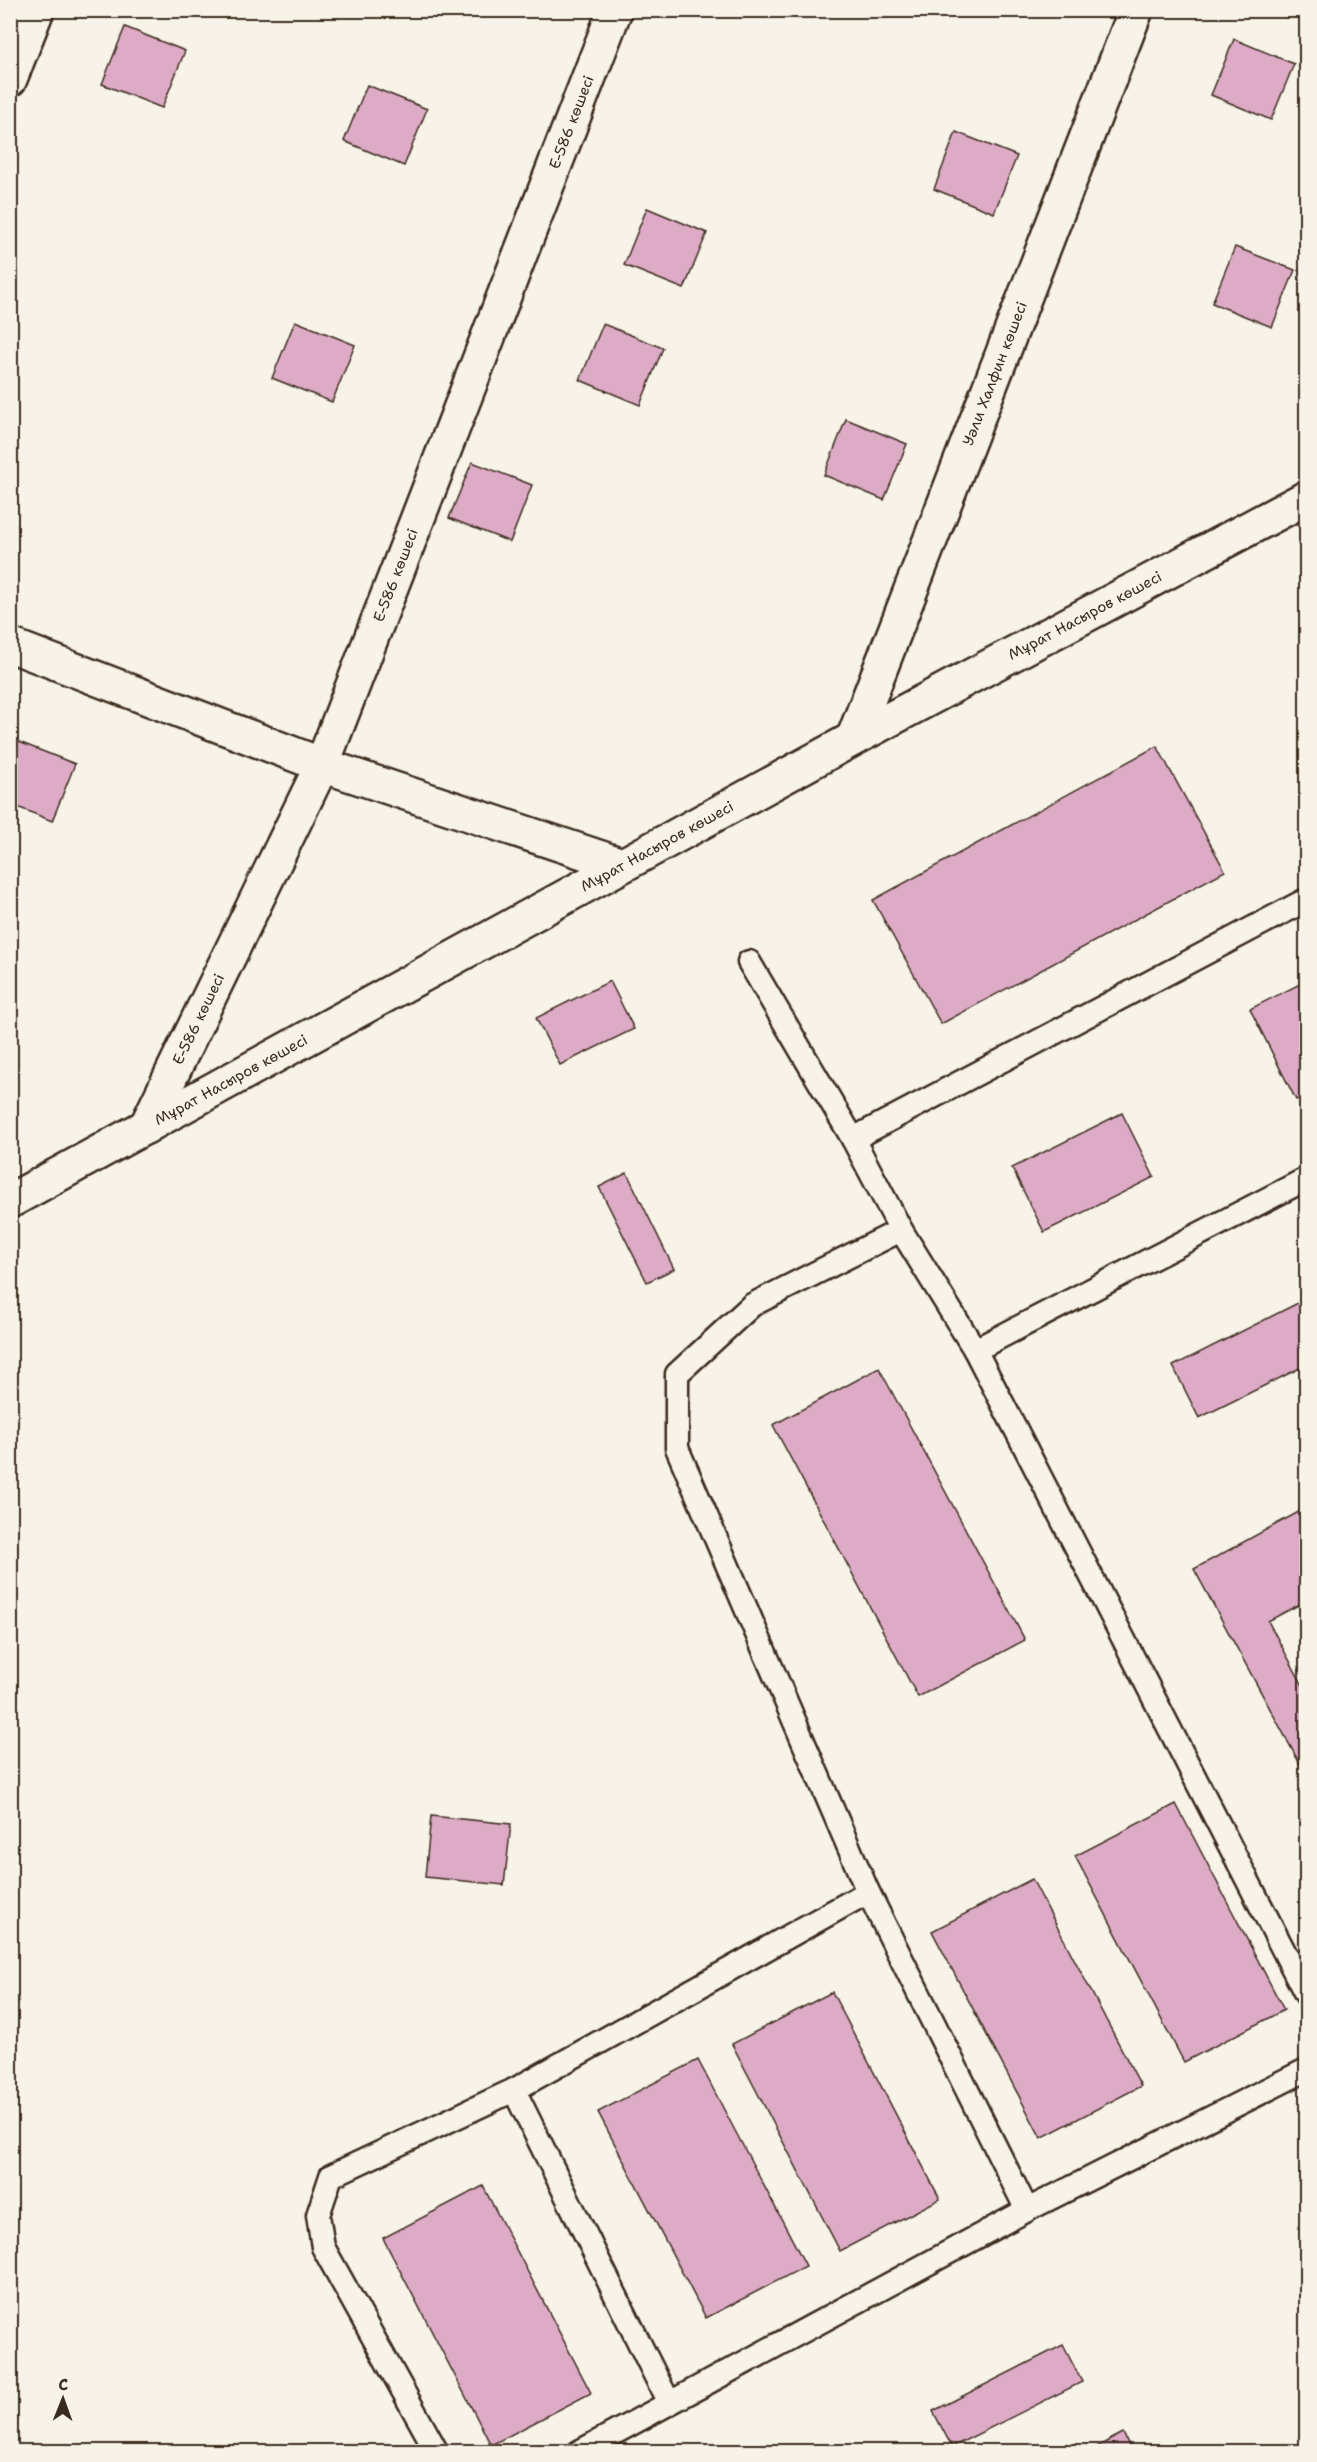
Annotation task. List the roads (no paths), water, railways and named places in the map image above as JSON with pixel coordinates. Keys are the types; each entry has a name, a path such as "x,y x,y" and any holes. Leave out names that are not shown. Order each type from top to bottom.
{"street":[{"path":"10,79 37,10"},
{"name":"Е-586 көшесі","path":"146,1127 322,765 615,10"},
{"name":"Уәли Халфин көшесі","path":"853,739 1136,10"},
{"name":"Мұрат Насыров көшесі","path":"10,1201 853,739 1306,498"},
{"path":"10,645 322,765 622,865"}],"lane":[{"path":"853,1139 1306,900"},
{"path":"749,962 853,1139 901,1230 975,1350 1306,1994"},
{"path":"975,1350 1306,1179"},
{"path":"901,1230 752,1305 676,1374 677,1448 868,1892 1027,2210"},
{"path":"437,2451 323,2247 318,2215 331,2176 514,2090 868,1892"},
{"path":"579,2451 1027,2210 1306,2070"},
{"path":"514,2090 669,2403"}]}
